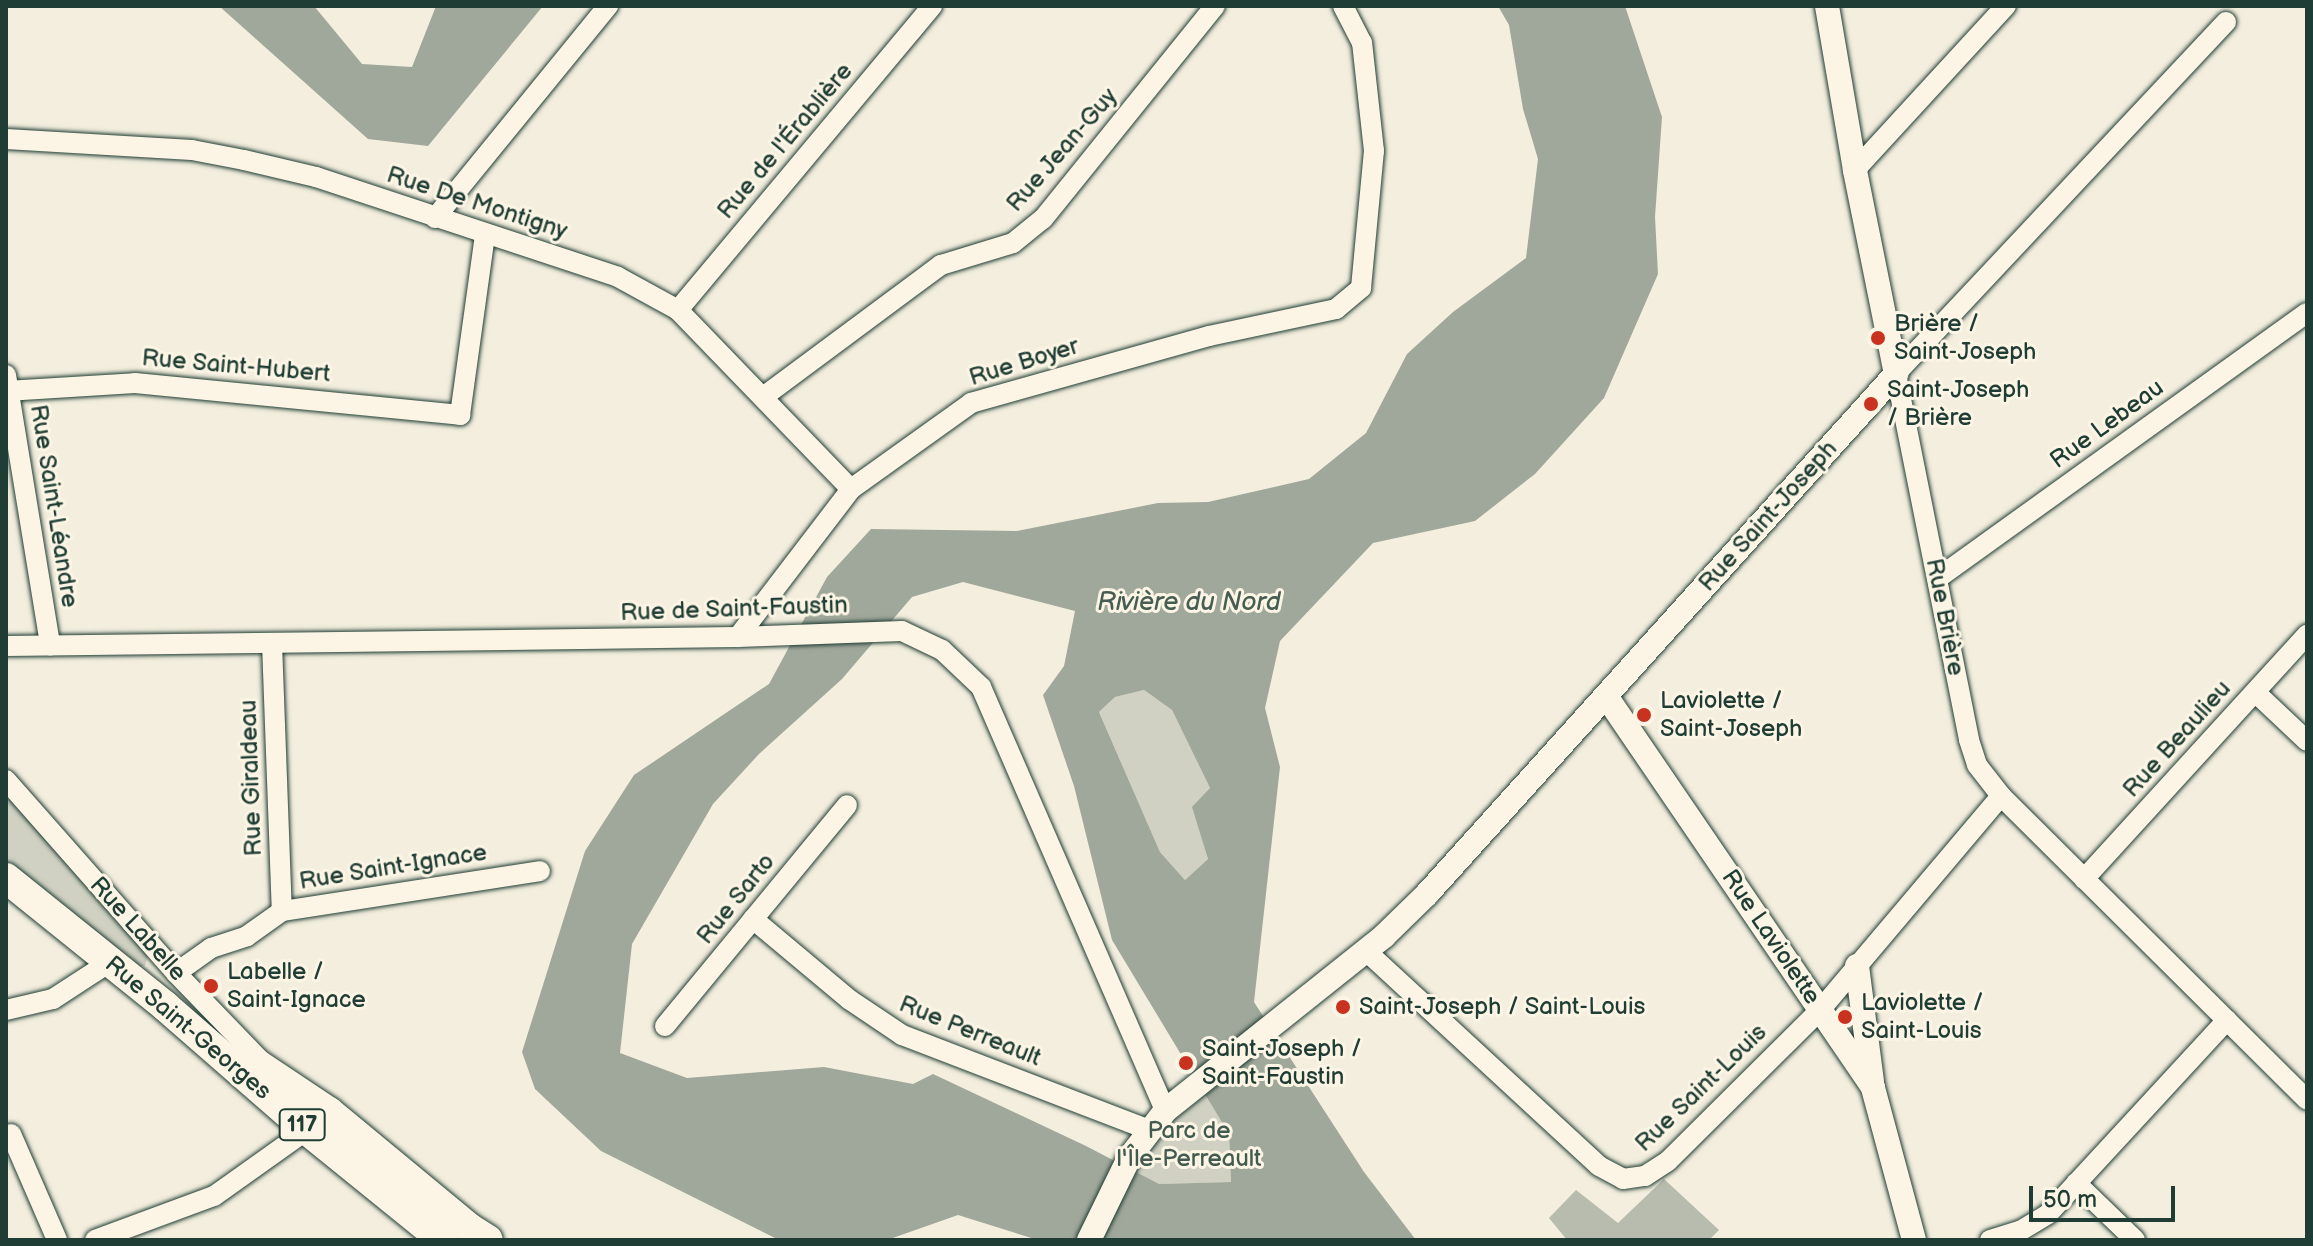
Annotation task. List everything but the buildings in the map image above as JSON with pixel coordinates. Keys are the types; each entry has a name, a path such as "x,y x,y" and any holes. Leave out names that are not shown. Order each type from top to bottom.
{"main road":[{"name":"Rue Saint-Georges","path":"6,878 165,1006 307,1130 443,1240"},
{"name":"Rue Labelle","path":"165,1006 329,1112 469,1228 488,1240"}],"street":[{"path":"435,218 608,6"},
{"name":"Rue de l'Érablière","path":"678,310 932,6"},
{"name":"Rue Jean-Guy","path":"763,397 941,265 1013,243 1043,219 1215,6"},
{"name":"Rue Boyer","path":"738,637 851,489 971,403 1209,336 1336,309 1361,288 1374,151 1362,43 1343,6"},
{"name":"Rue Brière","path":"1827,6 1855,170 1969,740 1977,765 2001,796 2307,1100"},
{"path":"1855,170 2006,6"},
{"name":"Rue Saint-Joseph","path":"1165,1111 1365,950 1427,894 1896,374 2226,22"},
{"name":"Rue De Montigny","path":"6,139 192,150 316,177 618,277 678,310 851,489"},
{"name":"Rue Saint-Hubert","path":"7,385 135,383 287,395 460,415 485,234"},
{"name":"Rue Lebeau","path":"1938,578 2307,313"},
{"name":"Rue Saint-Léandre","path":"7,385 50,645"},
{"name":"Rue de Saint-Faustin","path":"6,646 738,637 902,631 942,650 981,687 1165,1111"},
{"name":"Rue Beaulieu","path":"2084,879 2307,635"},
{"name":"Rue Giraldeau","path":"272,643 282,911"},
{"path":"2255,692 2307,741"},
{"name":"Rue Laviolette","path":"1606,696 1873,1088 1914,1240"},
{"name":"Rue Labelle","path":"6,780 176,973 275,1075"},
{"name":"Rue Saint-Louis","path":"1365,950 1599,1166 1623,1179 1645,1176 1668,1161 1821,1009 2001,796"},
{"name":"Rue Sarto","path":"665,1026 847,805"},
{"name":"Rue Saint-Ignace","path":"176,973 211,948 247,936 282,911 540,871"},
{"name":"Rue Perreault","path":"753,919 850,1000 902,1035 1149,1130"},
{"path":"6,1010 53,999 110,962"},
{"path":"1857,966 1873,1088"},
{"path":"1990,1240 2020,1231 2048,1214 2227,1020"},
{"path":"1089,1240 1129,1158 1165,1111"},
{"path":"95,1240 214,1196 307,1130"},
{"path":"11,1134 57,1240"},
{"path":"2076,1183 2135,1240"}],"green space":[{"path":"1144,690 1172,710 1210,788 1193,807 1208,859 1185,880 1160,852 1099,712 1115,697"},
{"path":"6,786 148,955 145,966 133,967 6,870"},
{"name":"Parc de l'Île-Perreault","path":"1202,1089 1229,1134 1231,1182 1159,1184 1132,1172 1149,1130"}],"water":[{"path":"219,6 314,6 362,64 412,67 436,6 543,6 428,146 368,139"},
{"name":"Rivière du Nord","path":"1498,6 1625,6 1662,117 1655,217 1658,274 1604,398 1535,474 1475,521 1373,543 1280,641 1265,708 1280,767 1254,1002 1364,1172 1416,1240 1038,1240 958,1215 887,1240 779,1240 601,1151 535,1089 522,1052 585,851 634,775 769,684 827,577 871,529 1017,531 1158,503 1208,502 1309,479 1366,433 1407,354 1453,312 1526,258 1538,159 1523,109 1509,25","holes":["963,582 1075,611 1064,666 1043,695 1074,786 1112,940 1229,1134 1231,1182 1159,1184 933,1074 913,1084 824,1067 687,1078 620,1053 632,944 713,804 759,754 842,679 912,597","1144,690 1172,710 1210,788 1192,807 1208,859 1185,880 1160,852 1099,712 1115,697"]}],"place":[{"name":"Brière / Saint-Joseph","path":"1878,338"},
{"name":"Saint-Joseph / Brière","path":"1871,404"},
{"name":"Laviolette / Saint-Joseph","path":"1644,715"},
{"name":"Labelle / Saint-Ignace","path":"211,986"},
{"name":"Saint-Joseph / Saint-Louis","path":"1343,1007"},
{"name":"Laviolette / Saint-Louis","path":"1845,1017"},
{"name":"Saint-Joseph / Saint-Faustin","path":"1186,1063"}]}
